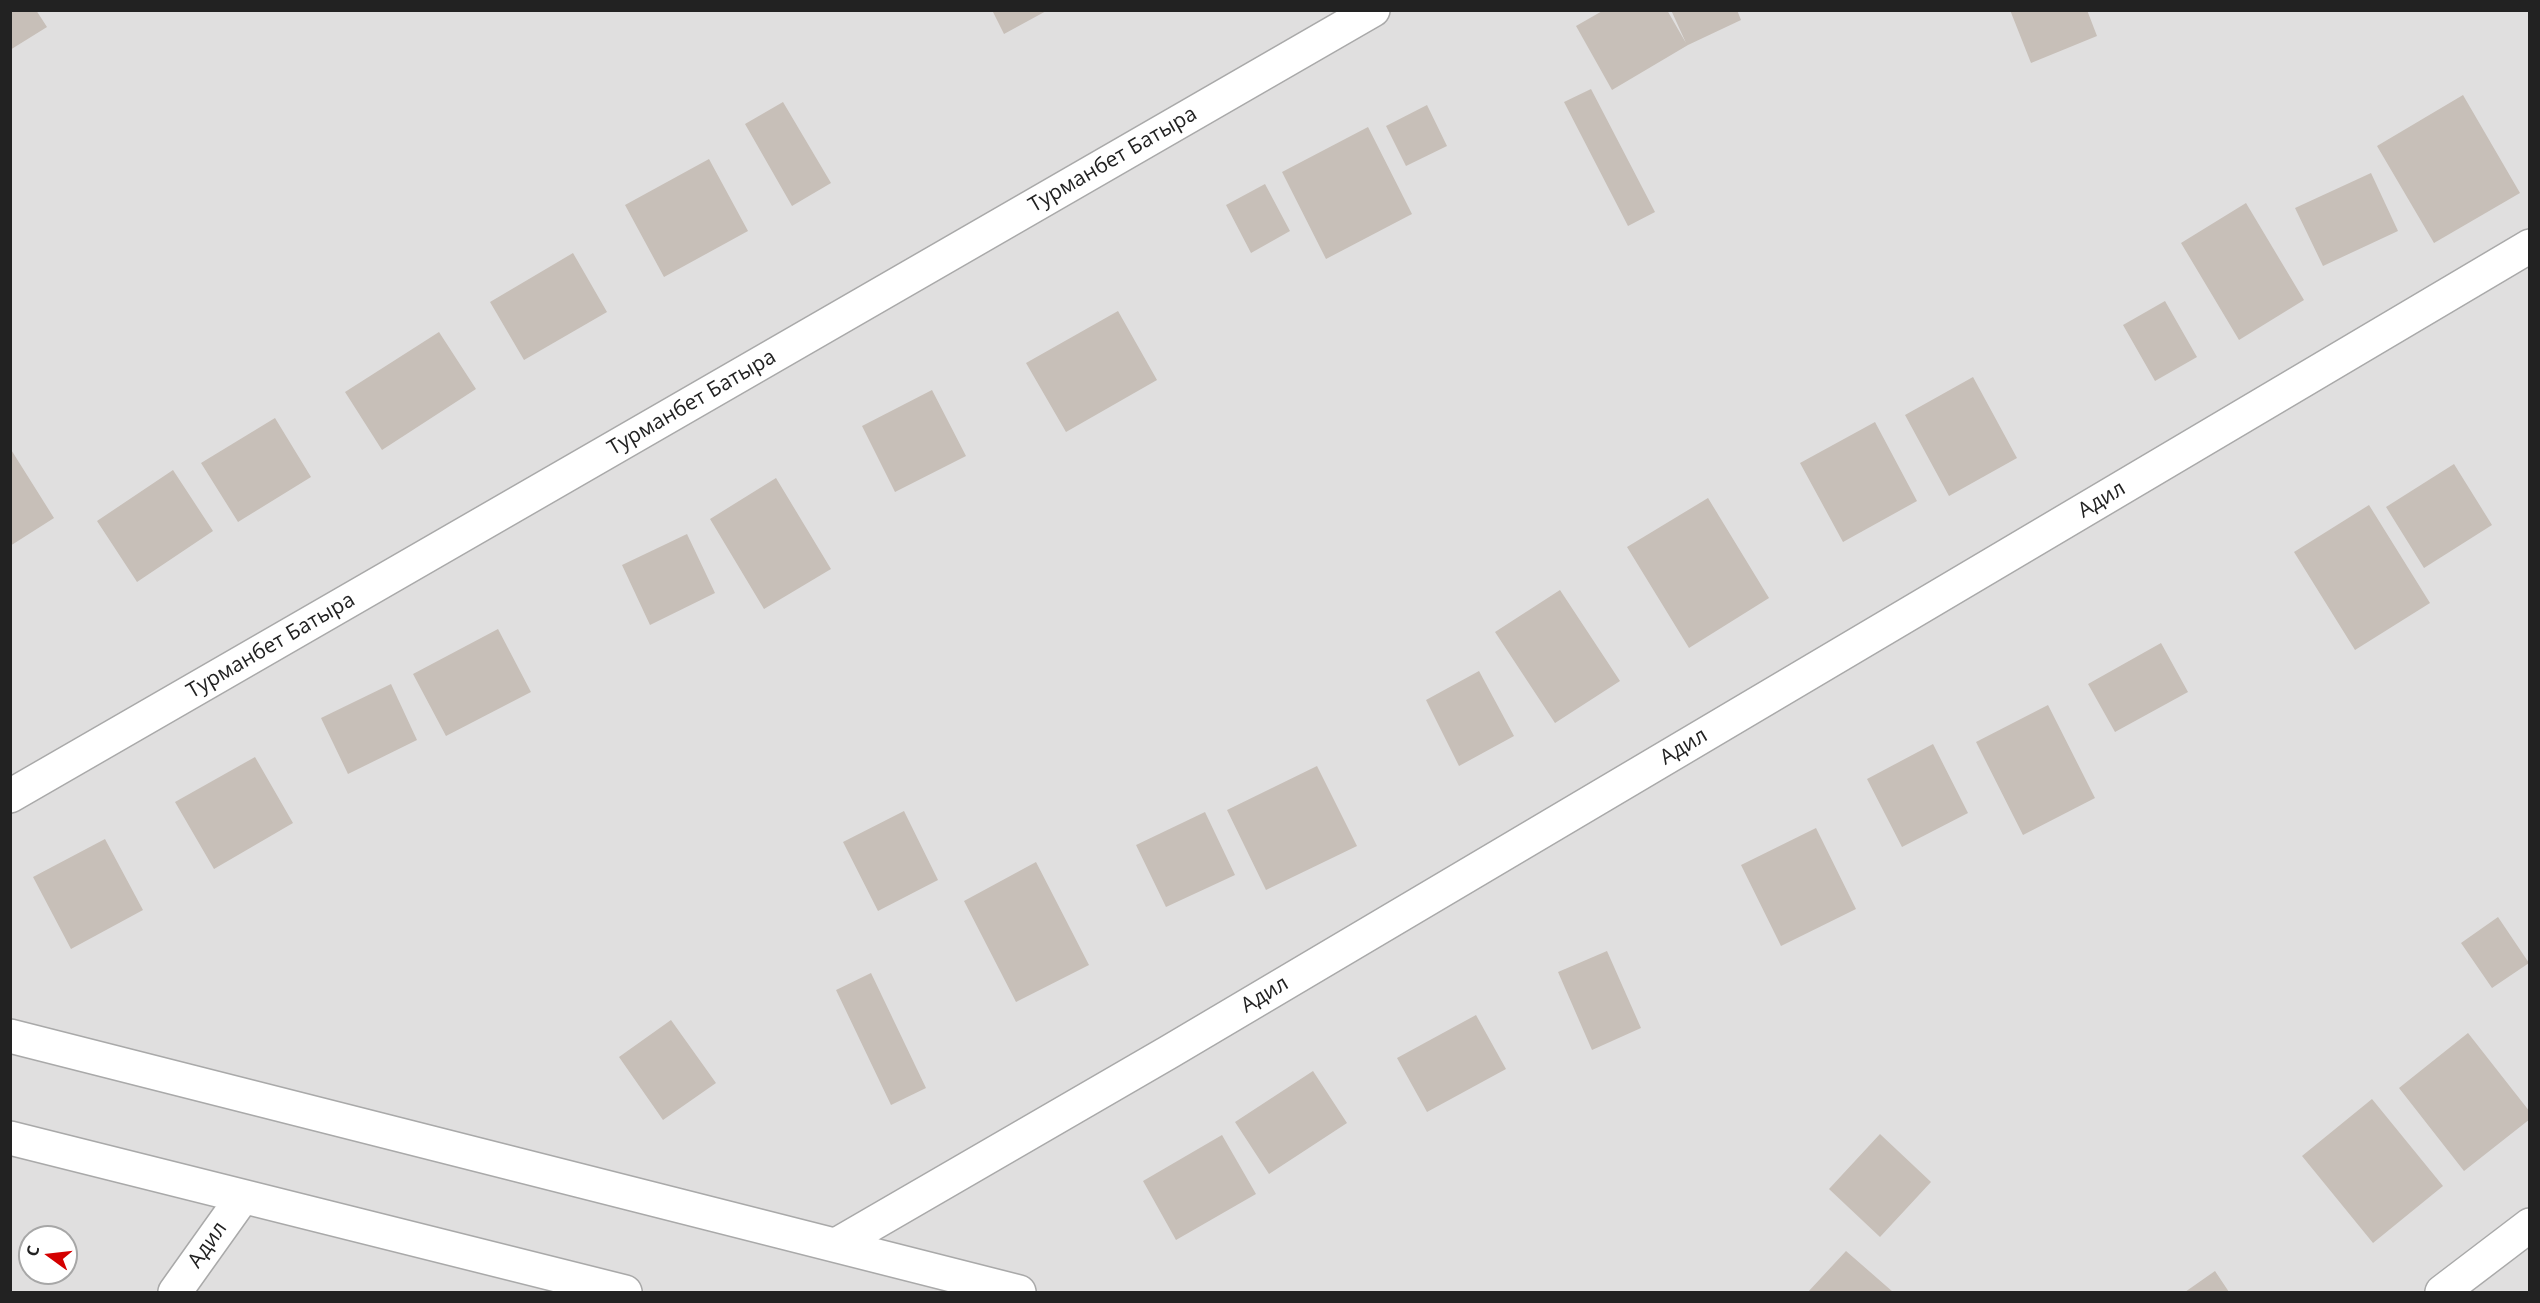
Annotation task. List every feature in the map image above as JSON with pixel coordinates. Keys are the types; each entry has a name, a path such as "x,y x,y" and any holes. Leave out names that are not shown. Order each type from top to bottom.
{"street":[{"name":"Турманбет Батыра","path":"10,796 1373,10"},
{"name":"Адил","path":"836,1245 1179,1046 2529,246"},
{"path":"10,1036 1019,1293"},
{"path":"10,1138 625,1293"},
{"name":"Адил","path":"175,1293 242,1198"},
{"path":"2442,1293 2529,1225"}],"shaded area":[{"path":"10,11 2529,11 2529,1292 11,1292"}],"building":[{"path":"10,10 36,10 47,27 10,50"},
{"path":"992,10 1048,10 1004,34"},
{"path":"1604,10 1667,10 1686,43 1671,10 1737,10 1741,20 1688,45 1612,90 1576,26"},
{"path":"2010,10 2087,10 2097,36 2031,63"},
{"path":"1591,89 1655,212 1628,226 1564,102"},
{"path":"2463,95 2520,193 2434,243 2377,146"},
{"path":"783,102 831,183 792,206 745,124"},
{"path":"1427,105 1447,146 1406,166 1386,126"},
{"path":"1368,127 1412,214 1326,259 1282,172"},
{"path":"709,159 748,231 664,277 625,205"},
{"path":"2371,173 2398,231 2323,266 2295,208"},
{"path":"1265,184 1290,231 1251,253 1226,205"},
{"path":"2246,203 2304,300 2239,340 2181,243"},
{"path":"573,253 607,312 524,360 490,302"},
{"path":"2165,301 2197,357 2155,381 2123,325"},
{"path":"1118,311 1157,380 1066,432 1026,363"},
{"path":"439,332 476,389 382,450 345,392"},
{"path":"1973,377 2017,458 1949,496 1905,415"},
{"path":"932,390 966,456 895,492 862,426"},
{"path":"275,418 311,477 238,522 201,463"},
{"path":"1875,422 1917,501 1843,542 1800,463"},
{"path":"10,448 54,518 10,546"},
{"path":"2454,464 2492,525 2424,568 2386,507"},
{"path":"173,470 213,531 137,582 97,521"},
{"path":"776,478 831,569 764,609 710,519"},
{"path":"1708,498 1769,598 1689,648 1627,547"},
{"path":"2369,505 2430,603 2355,650 2294,552"},
{"path":"687,534 715,593 650,625 622,565"},
{"path":"1560,590 1620,681 1555,723 1495,632"},
{"path":"498,629 531,692 446,736 413,674"},
{"path":"2161,643 2188,692 2115,732 2088,684"},
{"path":"1479,671 1514,736 1459,766 1426,700"},
{"path":"391,684 417,740 348,774 321,718"},
{"path":"2048,705 2095,798 2023,835 1976,742"},
{"path":"1933,744 1968,813 1902,847 1867,779"},
{"path":"255,757 293,823 214,869 175,802"},
{"path":"1317,766 1357,846 1266,890 1227,810"},
{"path":"904,811 938,880 878,911 843,842"},
{"path":"1205,812 1235,875 1166,907 1136,845"},
{"path":"1816,828 1856,909 1781,946 1741,865"},
{"path":"105,839 143,910 71,949 33,877"},
{"path":"1036,862 1089,965 1016,1002 964,901"},
{"path":"2498,917 2529,963 2492,988 2461,943"},
{"path":"1607,951 1641,1028 1592,1050 1558,972"},
{"path":"871,973 926,1088 891,1105 836,990"},
{"path":"1476,1015 1506,1069 1427,1112 1397,1058"},
{"path":"671,1020 716,1083 663,1120 619,1057"},
{"path":"2468,1033 2530,1112 2530,1119 2464,1171 2399,1088"},
{"path":"1313,1071 1347,1123 1269,1174 1235,1122"},
{"path":"2372,1099 2443,1186 2373,1243 2302,1156"},
{"path":"1880,1134 1931,1182 1880,1237 1829,1189"},
{"path":"1222,1135 1256,1194 1176,1240 1143,1181"},
{"path":"1846,1251 1893,1292 1808,1292"},
{"path":"2215,1271 2229,1292 2185,1292"}]}
